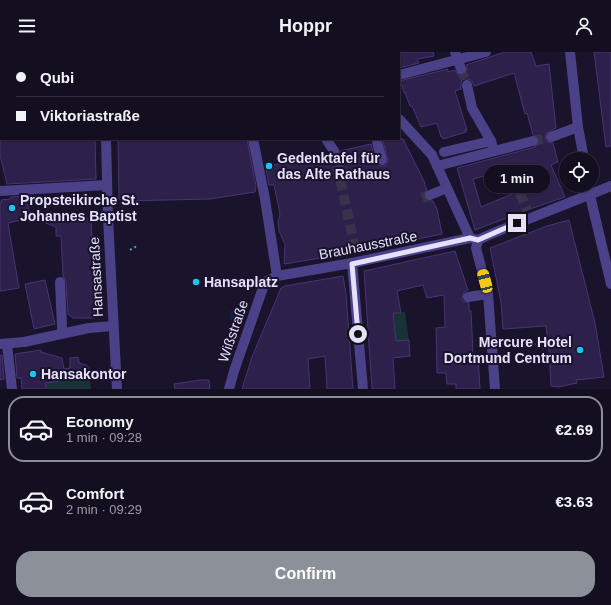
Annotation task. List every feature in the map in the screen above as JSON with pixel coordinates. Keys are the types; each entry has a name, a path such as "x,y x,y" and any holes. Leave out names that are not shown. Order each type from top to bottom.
{"street":[{"path":"400,75 486,52"},
{"path":"570,52 578,127 583,152"},
{"path":"466,85 472,108 493,146"},
{"path":"400,120 409,130 439,153 471,152"},
{"path":"551,137 578,127"},
{"name":"Hansastraße","path":"106,140 113,326 117,389"},
{"path":"253,140 263,187 277,276"},
{"path":"327,140 334,151"},
{"path":"438,166 471,152 493,146 533,141"},
{"path":"377,142 382,160"},
{"path":"439,153 438,166 447,188 474,239 488,294 495,389"},
{"path":"0,191 107,185"},
{"name":"Brauhausstraße","path":"599,188 611,186"},
{"path":"430,195 447,188"},
{"name":"Brauhausstraße","path":"265,282 277,276 352,264 483,237 529,214 582,192"},
{"path":"590,192 611,284"},
{"path":"352,264 363,389"},
{"path":"60,282 63,333"},
{"name":"Wißstraße","path":"229,389 265,282"},
{"path":"468,297 488,294"},
{"path":"12,389 4,344 24,342 90,328 113,326"}],"path":[{"path":"130,250 135,247 138,248"},
{"path":"492,345 534,342 540,345 542,349 544,348"}],"green space":[{"path":"405,312 409,340 396,341 393,313"},
{"path":"89,377 91,389 46,389 45,379 57,378 58,382"}],"water":[{"path":"246,310 240,319 236,322 231,322 230,311"}],"building":[{"path":"400,52 433,52 434,56 417,59 419,63 400,68"},
{"path":"505,52 531,52 536,66 549,64 556,128 546,133 545,139 547,142 553,143 558,162 551,165 559,183 559,192 563,192 565,197 475,230 457,168 535,147 539,142 538,137 533,135 527,113 525,114 514,73 474,86 472,81 469,79 462,80 461,89 455,91 467,130 465,130 466,132 443,139 437,123 421,127 412,106 410,106 405,92 404,93 402,85 400,86 400,81 448,69 448,72 455,70 457,74 463,75 467,71 466,65","holes":["506,170 512,194 481,207 473,179"]},
{"path":"594,52 611,52 611,146 606,147"},
{"path":"403,139 425,183 424,184 427,189 424,194 424,198 429,201 433,201 437,209 442,234 352,253 284,264 285,244 279,231 278,222 280,214 274,185 269,185 265,164 269,166 297,160 314,159 330,162 328,154 331,157 335,157 338,156 340,151 371,144 376,162 380,166 383,166 386,165 388,161 383,141"},
{"path":"0,140 95,140 96,179 7,184 0,155"},
{"path":"118,140 247,140 256,186 255,192 210,199 122,201 122,199 119,199"},
{"path":"22,196 29,207 27,216 21,220 8,223 19,288 0,291 0,202 2,202 1,200 10,199 11,197"},
{"path":"91,218 95,318 73,318 68,314 66,282 63,276 61,236 56,236 56,227 38,220"},
{"path":"569,220 595,323 604,377 576,380 577,383 558,387 551,386 546,326 503,329 501,302 490,248 547,226"},
{"path":"455,251 468,290 464,292 462,298 463,301 469,303 469,311 471,311 473,354 478,354 480,389 456,389 456,384 447,384 446,373 437,373 436,328 445,327 444,295 427,298 423,285 397,291 401,313 393,313 396,341 409,340 410,356 393,358 395,389 372,389 364,271"},
{"path":"343,276 346,294 353,389 327,389 325,356 308,359 310,389 242,389 252,357 281,288 285,286"},
{"path":"45,280 55,324 34,329 25,284"},
{"path":"41,350 41,352 62,358 64,369 70,368 70,358 78,357 79,363 88,367 89,377 46,383 46,389 22,389 21,378 17,378 15,354"},
{"path":"0,355 2,355 4,379 0,380"},
{"path":"209,380 210,389 175,389 174,384"}],"tunnel":[{"path":"461,69 467,85"},
{"path":"533,141 551,137"},
{"path":"334,151 356,253"},
{"path":"520,193 527,210"},
{"path":"422,198 430,195"}],"place":[{"name":"Gedenktafel für das Alte Rathaus","path":"269,166"},
{"name":"Propsteikirche St. Johannes Baptist","path":"12,208"},
{"name":"Hansaplatz","path":"196,282"},
{"name":"Mercure Hotel Dortmund Centrum","path":"580,350"},
{"name":"Hansakontor","path":"33,374"}],"route":[{"path":"358,334 352,264 470,238 478,240 517,223"}]}
